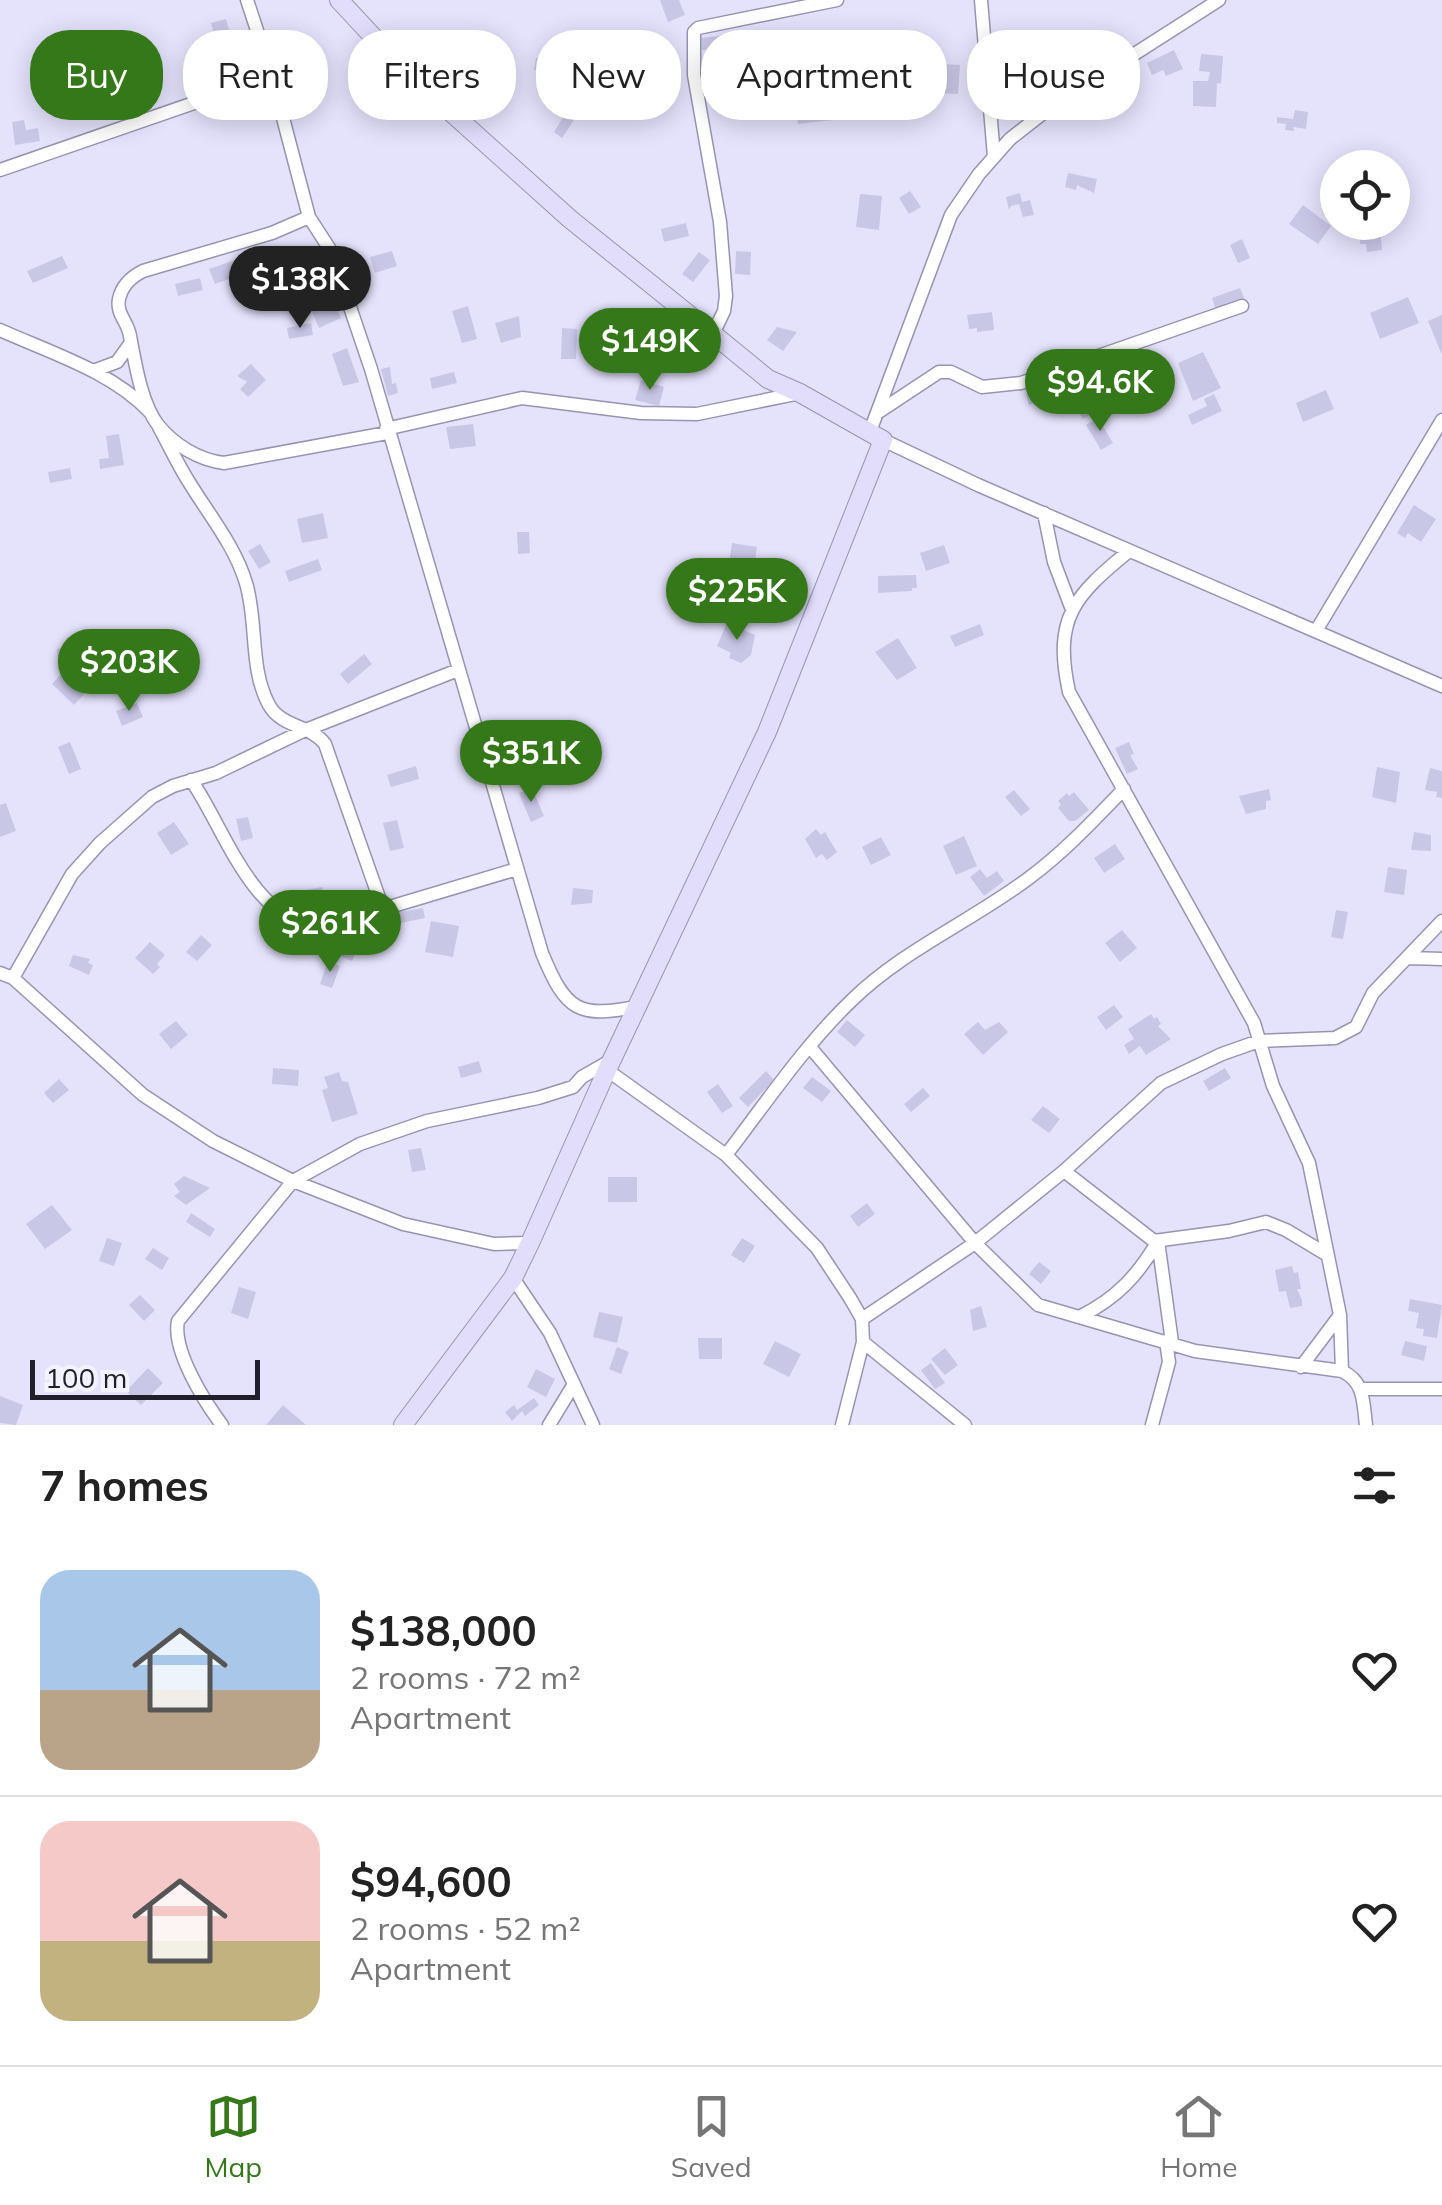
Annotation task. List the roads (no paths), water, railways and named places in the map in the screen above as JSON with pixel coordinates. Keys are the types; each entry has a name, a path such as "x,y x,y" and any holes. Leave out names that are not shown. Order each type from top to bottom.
{"street":[{"path":"247,0 257,30"},
{"path":"339,0 405,71 570,218 768,379 800,392 876,437 1129,552 1442,686"},
{"path":"712,334 724,311 726,296 720,222 694,75 694,32 698,28 837,0"},
{"path":"982,0 994,157"},
{"path":"403,1425 513,1278 767,732 876,437 875,415 951,214 1010,139 1048,110 1219,0"},
{"path":"0,170 183,107"},
{"path":"284,120 309,216 331,251 370,369 542,952 556,985 572,1004 599,1014 640,1006"},
{"path":"309,216 272,233 143,271 123,286 118,310 130,336 152,414 187,480 220,528 246,583 259,682 271,709 284,722 316,734 324,744 383,909"},
{"path":"875,415 939,372 951,372 982,386 1021,383 1242,306"},
{"path":"0,330 93,371 129,393 152,414"},
{"path":"93,371 117,362 130,344"},
{"path":"160,427 205,461 224,463 386,431 522,398 641,413 697,414 800,392"},
{"path":"1316,631 1442,420"},
{"path":"1044,513 1050,549 1071,607"},
{"path":"1129,552 1091,582 1071,607 1064,644 1069,692 1237,991 1260,1041 1273,1086 1309,1163 1340,1315 1342,1371"},
{"path":"458,670 303,730 216,773 152,798 100,843 72,874 6,975 143,1095 178,1120 293,1181 428,1231 494,1244 530,1243"},
{"path":"191,780 254,889 286,914 311,923 383,909 517,870"},
{"path":"726,1155 852,999 915,951 1026,880 1078,836 1124,789"},
{"path":"862,1319 975,1242 1064,1171 1160,1083 1260,1041 1335,1038 1356,1027 1373,992 1442,922"},
{"path":"1409,958 1442,959"},
{"path":"810,1047 975,1242 1038,1305 1195,1350 1342,1371 1362,1389 1366,1425"},
{"path":"222,1425 179,1348 178,1320 293,1181 360,1144 427,1121 538,1098 572,1087 582,1077 610,1065"},
{"path":"610,1065 726,1155 817,1248 862,1319 863,1342 842,1425"},
{"path":"1064,1171 1158,1241 1266,1222 1326,1254"},
{"path":"1082,1316 1123,1289 1142,1269 1158,1241"},
{"path":"1152,1425 1170,1362 1158,1241"},
{"path":"513,1278 550,1333 594,1425"},
{"path":"1301,1367 1340,1315"},
{"path":"863,1342 965,1425"},
{"path":"1170,1362 1195,1350"},
{"path":"549,1425 574,1384"},
{"path":"1362,1389 1442,1389"}]}
